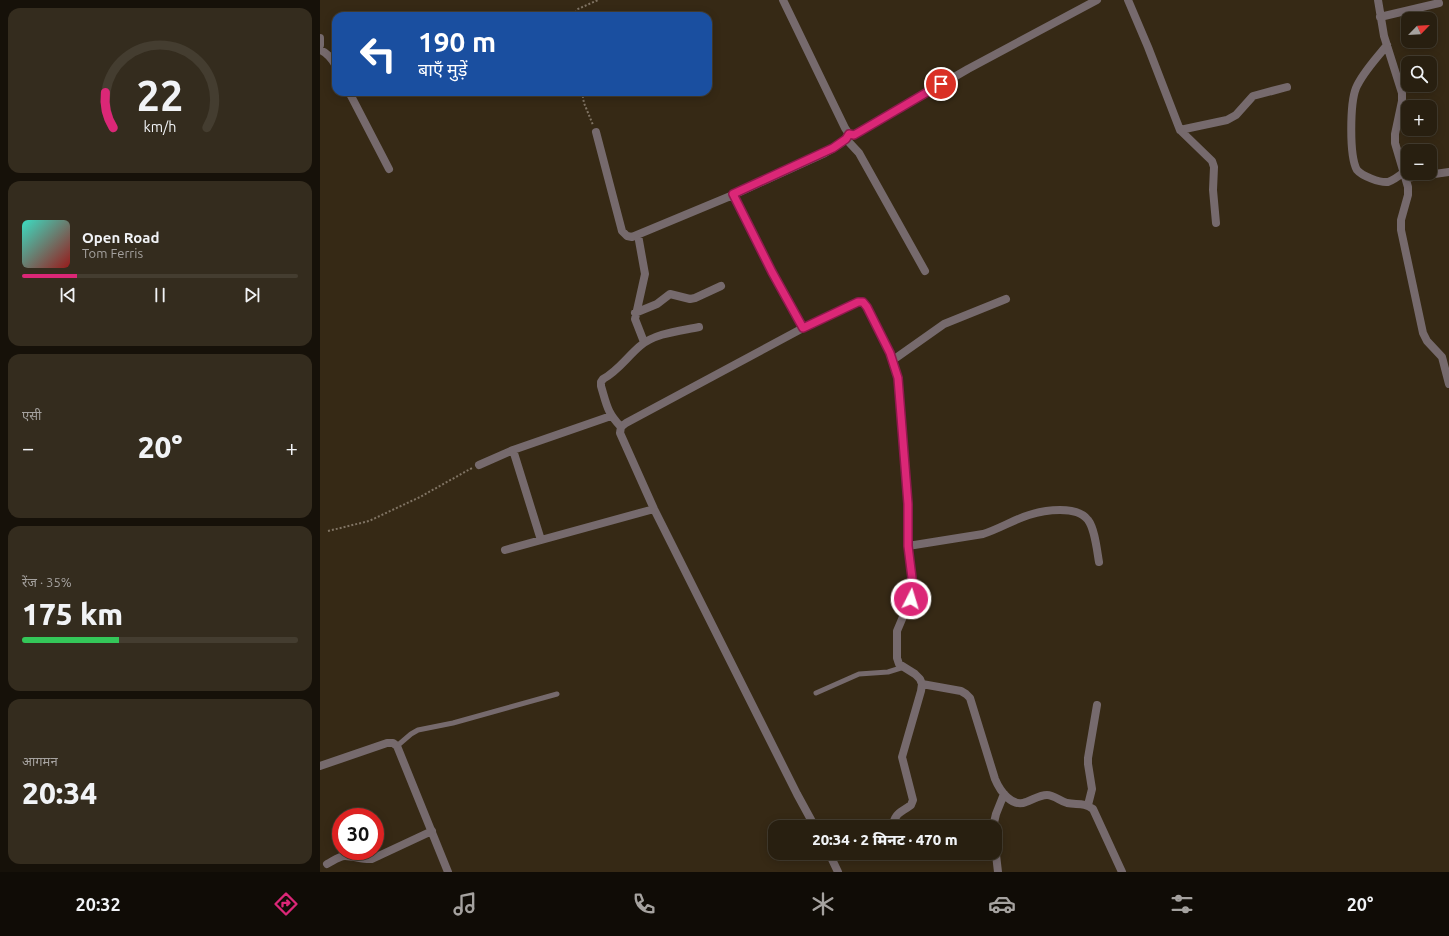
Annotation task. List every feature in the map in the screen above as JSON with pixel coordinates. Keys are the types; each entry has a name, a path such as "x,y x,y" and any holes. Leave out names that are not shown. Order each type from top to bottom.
{"street":[{"path":"783,0 848,136 925,271"},
{"path":"596,132 622,231 627,236 632,237 825,153 848,136 854,135 968,69 1098,0"},
{"path":"1378,0 1380,17 1387,45 1402,93 1402,102 1395,134 1395,143 1401,162"},
{"path":"1131,1 1180,130 1212,161 1214,167 1213,190 1216,224"},
{"path":"1380,17 1439,3"},
{"path":"320,38 320,45"},
{"path":"1387,45 1362,77 1356,87 1353,97 1351,121 1354,163 1358,171 1364,176 1384,182 1401,177"},
{"path":"320,50 326,52 332,59"},
{"path":"1180,130 1227,120 1236,115 1253,96 1287,87"},
{"path":"351,96 389,169"},
{"path":"1437,173 1449,172"},
{"path":"1406,180 1408,195 1401,220 1402,240 1423,333 1427,341 1442,357 1449,384"},
{"path":"733,194 772,272 803,328"},
{"path":"638,235 645,274 635,313 635,319 644,342"},
{"path":"635,313 657,304 670,294 695,298 721,286"},
{"path":"893,360 944,324 1006,299"},
{"path":"811,820 790,781 654,509 620,433 621,427 626,423 803,328 858,302 863,302 867,307 893,360 898,378 906,480 908,546 913,593 897,631 897,658 899,664 916,674 922,684 902,757 913,800 911,805 897,814 894,820"},
{"path":"621,427 608,411 601,382 602,379 620,366 644,342 659,336 699,327"},
{"path":"479,465 513,450 611,416"},
{"path":"513,450 541,540"},
{"path":"505,550 654,509"},
{"path":"908,546 983,534 994,531 1028,515 1063,510 1077,513 1088,520 1092,527 1099,562"},
{"path":"922,684 961,692 970,698 995,779 999,788 1015,804 1021,804 1041,796 1048,795 1066,803 1088,805 1093,809 1122,872"},
{"path":"1088,805 1092,789 1088,758 1097,706"},
{"path":"320,766 387,743 393,743 397,746 448,872"},
{"path":"995,820 1004,794"},
{"path":"327,864 340,857 346,856 364,860 372,859 432,831"},
{"path":"832,860 838,872"},
{"path":"997,860 998,872"}],"lane":[{"path":"816,693 859,674 888,672 904,667"},
{"path":"397,746 418,730 453,723 557,694"}],"path":[{"path":"576,12 578,9 598,0"},
{"path":"583,96 584,103 596,132"},
{"path":"328,531 369,521 420,497 479,465"}],"route":[{"path":"911,599 913,586 908,546 908,504 898,378 890,353 863,302 858,302 803,328 772,272 733,194 825,153 846,139 849,134 854,135 941,84"}]}
